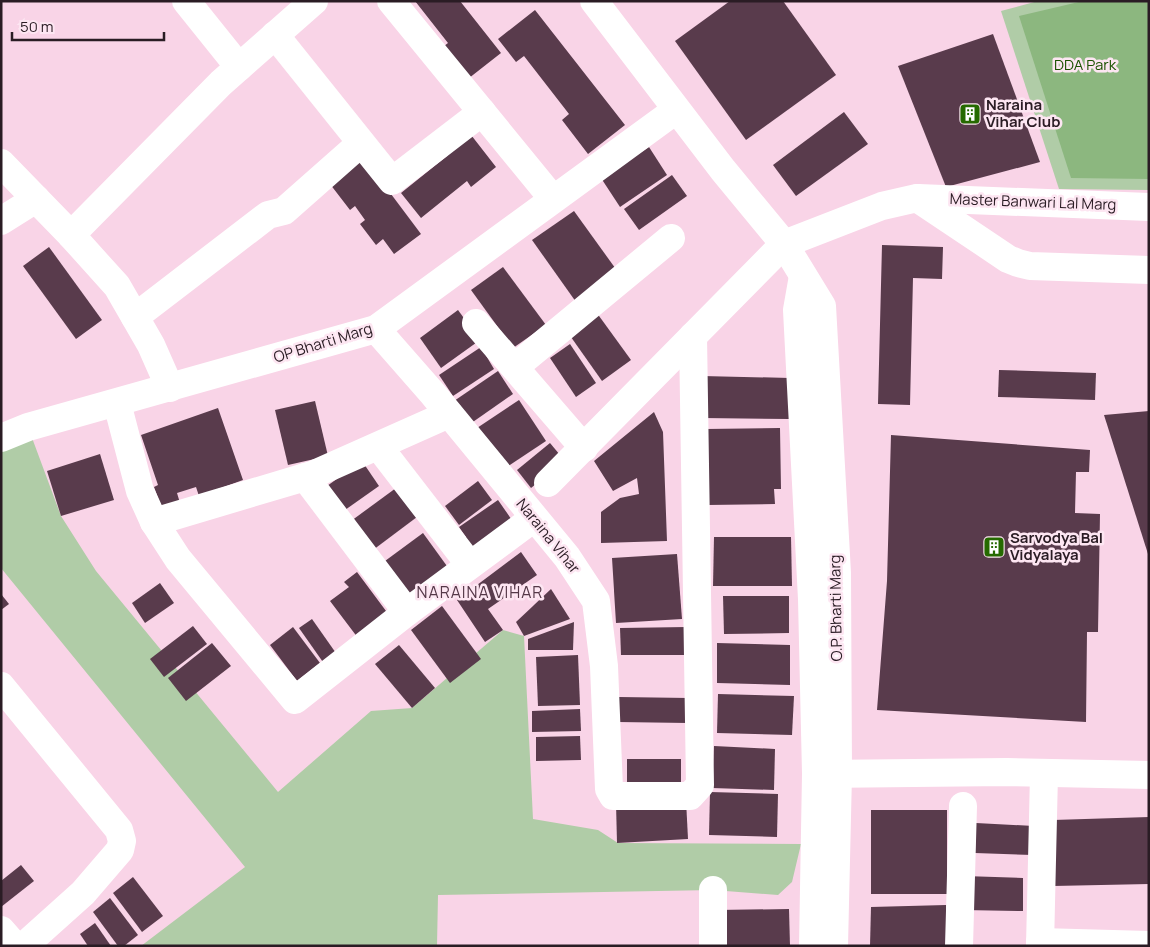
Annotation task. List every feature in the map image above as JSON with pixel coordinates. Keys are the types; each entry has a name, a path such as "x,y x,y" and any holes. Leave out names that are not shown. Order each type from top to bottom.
{"street":[{"path":"71,235 239,67 314,1"},
{"path":"391,1 553,199"},
{"name":"O.P. Bharti Marg","path":"594,1 676,110 784,244 822,306 837,573 827,774 813,946"},
{"path":"198,5 239,67"},
{"path":"275,35 392,181 482,112"},
{"name":"OP Bharti Marg","path":"1,438 28,427 376,329 676,110"},
{"path":"135,317 268,215 284,211 362,143"},
{"path":"1,163 71,235 117,286 151,345 170,388"},
{"path":"916,198 1008,259 1018,263 1030,266 1149,270"},
{"name":"Master Banwari Lal Marg","path":"784,244 882,206 916,198 1149,206"},
{"path":"1,222 36,199"},
{"path":"515,367 671,238"},
{"path":"548,483 784,244"},
{"path":"476,323 584,448"},
{"name":"Naraina Vihar","path":"376,329 567,557 596,601 604,666 609,789 613,796 690,796 700,785 694,336"},
{"path":"117,403 140,491 154,522 178,559 294,700 407,612 534,518"},
{"path":"154,522 305,477 379,447 449,414"},
{"path":"379,447 470,565"},
{"path":"305,477 407,612"},
{"path":"1,686 119,830 122,841 120,850 83,893 24,946"},
{"path":"827,774 1149,775"},
{"name":"O.P. Bharti Marg","path":"827,774 834,946"},
{"path":"1044,774 1040,944 1149,945"},
{"path":"959,946 963,806"},
{"path":"713,890 713,946"},
{"path":"1,930 15,946"}],"green space":[{"name":"DDA Park","path":"1038,1 1149,1 1149,190 1059,189 1001,11"},
{"path":"28,427 61,516 96,571 278,792 371,711 412,708 503,630 524,636 533,819 598,830 618,843 801,844 792,882 778,895 713,890 438,895 437,946 141,946 245,867 1,568 1,447"}],"shaded area":[{"name":"DDA Park","path":"1083,1 1149,1 1149,179 1071,178 1019,16"}],"building":[{"path":"415,1 460,1 501,53 464,82 439,50 448,43"},
{"path":"730,1 783,1 836,75 746,140 675,41"},
{"path":"535,10 625,125 588,154 562,120 569,114 524,56 516,62 498,39"},
{"name":"Naraina Vihar Club","path":"993,34 1040,162 946,187 898,66"},
{"path":"844,112 868,144 796,196 773,165"},
{"path":"468,131 496,167 471,187 467,181 421,218 401,193 447,156"},
{"path":"649,147 667,175 620,207 601,178"},
{"path":"364,158 421,234 394,254 383,239 376,245 360,224 365,220 355,206 350,210 330,184"},
{"path":"672,175 687,196 639,230 624,209"},
{"path":"574,211 618,272 576,302 532,240"},
{"path":"882,245 943,247 942,279 913,278 910,405 878,404"},
{"path":"49,247 102,320 76,339 23,266"},
{"path":"503,267 546,325 513,348 471,290"},
{"path":"594,309 631,360 602,381 566,330"},
{"path":"458,310 480,340 441,368 420,338"},
{"path":"570,344 596,383 576,397 550,358"},
{"path":"481,347 494,369 453,396 439,375"},
{"path":"999,370 1096,373 1095,400 998,397"},
{"path":"498,371 513,394 470,424 454,401"},
{"path":"702,376 790,378 789,419 702,418"},
{"path":"519,400 546,441 504,469 477,428"},
{"path":"315,401 328,456 288,465 275,410"},
{"path":"218,408 243,480 199,496 196,487 177,493 180,503 162,509 154,487 158,485 141,435"},
{"path":"1149,411 1149,554 1148,554 1104,415"},
{"path":"654,412 663,432 667,541 601,543 601,512 620,498 639,494 637,478 613,491 594,461"},
{"path":"780,428 781,489 774,489 775,504 707,505 706,429"},
{"name":"Sarvodya Bal Vidyalaya","path":"891,435 1090,450 1089,472 1076,472 1075,513 1100,514 1098,632 1087,632 1086,722 877,710 887,581"},
{"path":"550,443 565,461 531,488 517,470"},
{"path":"100,454 114,500 61,516 47,471"},
{"path":"362,461 379,486 345,510 327,486"},
{"path":"478,481 492,500 459,525 445,506"},
{"path":"396,488 417,517 373,550 351,521"},
{"path":"498,500 514,523 469,555 459,542 466,537 459,527"},
{"path":"423,533 452,573 414,601 385,561"},
{"path":"714,537 791,537 792,586 713,586"},
{"path":"521,552 537,575 488,609 503,630 485,642 457,600"},
{"path":"677,554 682,619 616,623 612,558"},
{"path":"357,572 389,615 358,638 330,601 349,587 344,582"},
{"path":"160,583 174,603 145,623 132,603"},
{"path":"551,589 570,619 524,636 516,622"},
{"path":"1,594 9,604 1,610"},
{"path":"723,596 789,596 789,633 724,634"},
{"path":"442,606 481,659 450,683 411,630"},
{"path":"312,619 338,656 325,665 299,628"},
{"path":"574,622 573,650 528,650 528,639"},
{"path":"193,626 207,644 164,677 150,659"},
{"path":"293,627 320,663 297,681 270,645"},
{"path":"687,627 688,655 621,655 620,628"},
{"path":"212,643 231,666 186,701 168,678"},
{"path":"717,643 790,645 790,685 717,683"},
{"path":"399,645 435,688 412,708 375,664"},
{"path":"578,655 580,705 538,706 536,657"},
{"path":"718,694 794,696 792,735 717,733"},
{"path":"619,697 689,698 688,723 618,722"},
{"path":"580,709 581,731 532,732 532,711"},
{"path":"580,736 581,760 536,761 536,737"},
{"path":"714,746 775,749 774,790 712,788"},
{"path":"627,759 681,759 681,792 627,792"},
{"path":"710,792 778,794 777,837 709,835"},
{"path":"686,800 688,839 617,843 616,803"},
{"path":"871,810 947,810 947,894 871,894"},
{"path":"1149,817 1149,884 1053,886 1053,820"},
{"path":"976,823 1034,826 1033,855 975,853"},
{"path":"21,865 34,881 1,907 1,881"},
{"path":"964,876 1023,878 1023,911 963,910"},
{"path":"133,877 163,916 142,932 113,893"},
{"path":"110,898 138,935 124,946 118,946 93,912"},
{"path":"946,905 946,946 870,946 871,907"},
{"path":"789,909 790,946 718,946 717,910"},
{"path":"95,923 111,946 88,946 80,934"}],"place":[{"name":"Naraina Vihar Club","path":"970,114"},
{"name":"Sarvodya Bal Vidyalaya","path":"994,547"}],"district":[{"name":"NARAINA VIHAR","path":"480,592"}]}
